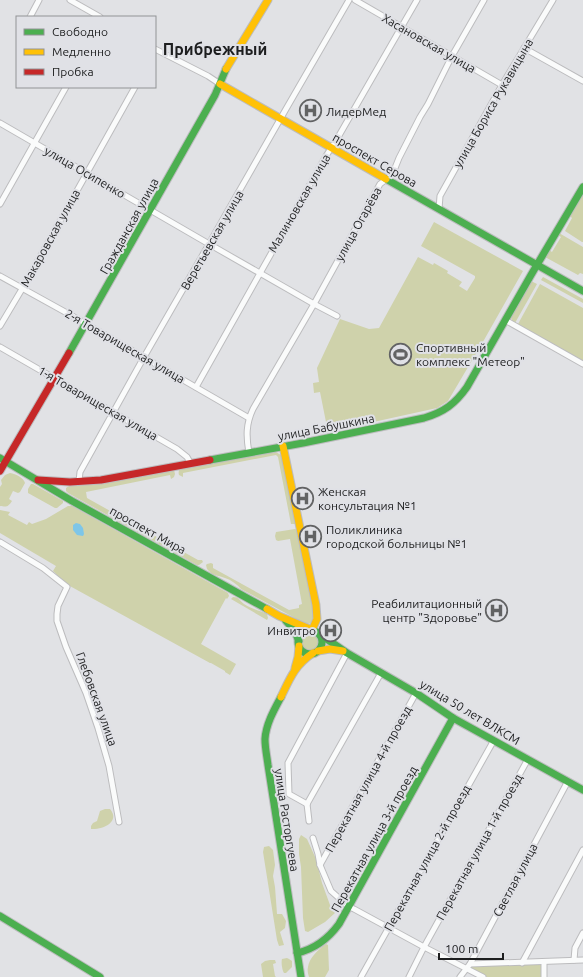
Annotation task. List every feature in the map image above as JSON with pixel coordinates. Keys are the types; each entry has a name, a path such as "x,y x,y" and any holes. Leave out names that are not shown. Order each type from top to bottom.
{"main road":[{"name":"Гражданская улица","path":"3,460 55,378 215,95 224,73 268,0"},
{"name":"проспект Серова","path":"220,84 583,291"},
{"name":"улица Бабушкина","path":"38,480 49,482 71,482 101,480 249,453 424,418 436,415 446,410 455,403 464,392 583,188"},
{"path":"283,446 316,605 317,619 315,632"},
{"path":"0,471 3,460"},
{"name":"проспект Мира","path":"3,460 63,496 279,616 315,632"},
{"path":"63,496 59,491 59,487 62,484 71,482"},
{"name":"проспект Мира","path":"279,616 292,627 299,643"},
{"path":"299,643 299,638 302,633 307,630 315,632 321,638 322,643 322,646 316,652"},
{"name":"улица 50 лет ВЛКСМ","path":"315,632 347,653 416,693 453,718 583,790"},
{"name":"улица 50 лет ВЛКСМ","path":"299,643 303,651 308,653 332,649 347,653"},
{"name":"улица Расторгуева","path":"299,643 298,657 293,672 270,718 265,740 301,977"},
{"name":"улица Расторгуева","path":"293,672 304,659 316,652"},
{"name":"Перекатная улица 3-й проезд","path":"297,953 311,949 322,943 330,936 339,924 453,718"},
{"path":"0,916 100,977"}],"street":[{"path":"31,16 40,0"},
{"path":"70,0 98,16"},
{"name":"Веретьевская улица","path":"79,481 80,472 113,412 349,0"},
{"name":"Хасановская улица","path":"355,0 502,86"},
{"name":"Малиновская улица","path":"196,387 331,147 417,0"},
{"name":"улица Огарёва","path":"249,453 247,433 249,418 253,409 314,304 380,184 393,174 411,133 484,0"},
{"name":"улица Бориса Рукавицына","path":"439,209 440,196 502,86 553,0"},
{"path":"524,48 583,81"},
{"name":"проспект Серова","path":"156,50 208,76 220,84"},
{"path":"0,204 65,88"},
{"name":"Макаровская улица","path":"0,326 134,88"},
{"name":"улица Осипенко","path":"0,123 337,316"},
{"name":"2-я Товарищеская улица","path":"0,276 249,418"},
{"path":"506,320 583,364"},
{"name":"1-я Товарищеская улица","path":"0,347 177,449 187,457 191,464"},
{"name":"Глебовская улица","path":"0,542 43,568 67,587 58,606 57,621 98,728 109,766 118,822"},
{"path":"307,804 289,794 288,762 347,653"},
{"path":"309,821 307,804 381,673"},
{"name":"Перекатная улица 4-й проезд","path":"320,865 416,693"},
{"name":"Перекатная улица 2-й проезд","path":"361,977 494,740"},
{"name":"Перекатная улица 1-й проезд","path":"409,977 424,947 528,759"},
{"name":"Светлая улица","path":"460,977 468,966 568,781"},
{"path":"313,838 320,865 331,891 349,907 424,947 468,966 483,977"},
{"path":"522,963 583,850"},
{"path":"574,960 575,948 583,933"},
{"path":"468,966 583,960"},
{"path":"544,962 544,977"}],"green space":[{"path":"583,191 582,242 565,231 572,218 569,215"},
{"name":"Спортивный комплекс \"Метеор\"","path":"434,222 523,271 448,401 437,408 328,432 320,392 314,393 313,383 319,382 317,368 340,319 369,329 379,328 418,257 433,265 434,263 448,271 447,273 462,282 459,286 467,291 475,278 475,276 421,246"},
{"path":"559,233 583,247 583,274 580,273 578,275 545,257 549,250 552,252 561,237 558,235"},
{"path":"543,277 583,299 583,303 541,280"},
{"path":"531,281 537,284 515,323 512,321 511,317"},
{"path":"540,284 583,308 583,362 518,324"},
{"path":"274,451 281,455 283,459 296,522 295,524 291,524 278,457 276,455 183,473 183,477 179,475 181,468"},
{"path":"165,470 174,470 174,477 171,479 170,475 86,492 87,498 198,560 202,560 203,562 199,565 66,491 66,488 72,485 152,474"},
{"path":"10,473 19,476 25,483 20,492 18,493 13,491 9,499 12,501 8,505 0,506 1,480 5,475"},
{"path":"31,484 63,501 63,503 55,508 28,493 28,489"},
{"path":"68,506 72,506 228,593 229,596 227,599 226,598 201,644 236,664 230,675 211,663 68,585 53,571 56,566 0,533 0,510 10,512 8,515 27,525 29,522 32,524 46,519"},
{"path":"297,530 315,616 311,623 306,624 241,589 229,580 213,574 207,569 206,565 211,563 213,564 213,568 289,610 299,608 299,605 302,604 290,539 278,541 276,540 275,536 276,532"},
{"path":"233,597 238,598 249,607 267,614 267,620 231,599"},
{"path":"310,632 317,635 320,642 317,649 310,652 303,649 300,642 303,635"},
{"path":"110,809 113,814 112,821 105,827 91,829 93,823 97,821 100,811"},
{"path":"301,835 307,839 316,859 322,883 330,905 335,913 325,922 308,932 305,931 303,918 299,854 299,839"},
{"path":"269,846 273,850 275,865 273,876 277,914 282,914 286,921 285,928 280,932 284,945 279,946 263,852 264,847"},
{"path":"326,944 328,945 329,970 325,977 309,977 308,969 310,960 317,951"},
{"path":"287,958 292,961 292,967 284,973 282,968 282,959"},
{"path":"270,960 275,960 276,963 273,964 276,977 263,977 261,964"},
{"path":"542,964 542,977 487,977 469,968 471,966"}],"water":[{"path":"76,523 80,524 83,528 83,536 77,535 73,530 73,525"}],"traffic: fast":[{"path":"69,353 215,95 226,69"},
{"path":"386,179 583,291"},
{"path":"210,460 303,443 424,418 448,407 467,387 583,187"},
{"path":"0,458 72,501 267,609"},
{"path":"286,621 294,630 299,641"},
{"path":"310,630 315,631 321,637 322,642 321,647 315,653 310,654 305,653 299,647 298,642 299,637 305,631 310,630"},
{"path":"318,633 347,653 416,693 453,718 583,790"},
{"path":"281,697 269,723 265,742 301,977"},
{"path":"297,953 310,949 321,943 339,924 453,718"},
{"path":"0,916 100,977"}],"traffic: slow":[{"path":"226,69 268,0"},
{"path":"220,84 386,179"},
{"path":"267,609 279,616 312,630 317,619 316,605 283,446"},
{"path":"295,668 299,646"},
{"path":"318,651 330,649 343,651"},
{"path":"281,697 297,667 313,653"}],"traffic: jam":[{"path":"0,471 69,353"},
{"path":"38,480 70,482 101,480 210,460"}],"place":[{"name":"ЛидерМед","path":"310,111"},
{"name":"Спортивный комплекс \"Метеор\"","path":"400,354"},
{"name":"Женская консультация №1","path":"303,498"},
{"name":"Поликлиника городской больницы №1","path":"311,536"},
{"name":"Реабилитационный центр \"Здоровье\"","path":"497,610"},
{"name":"Инвитро","path":"331,630"}],"district":[{"name":"Прибрежный","path":"215,49"}]}
